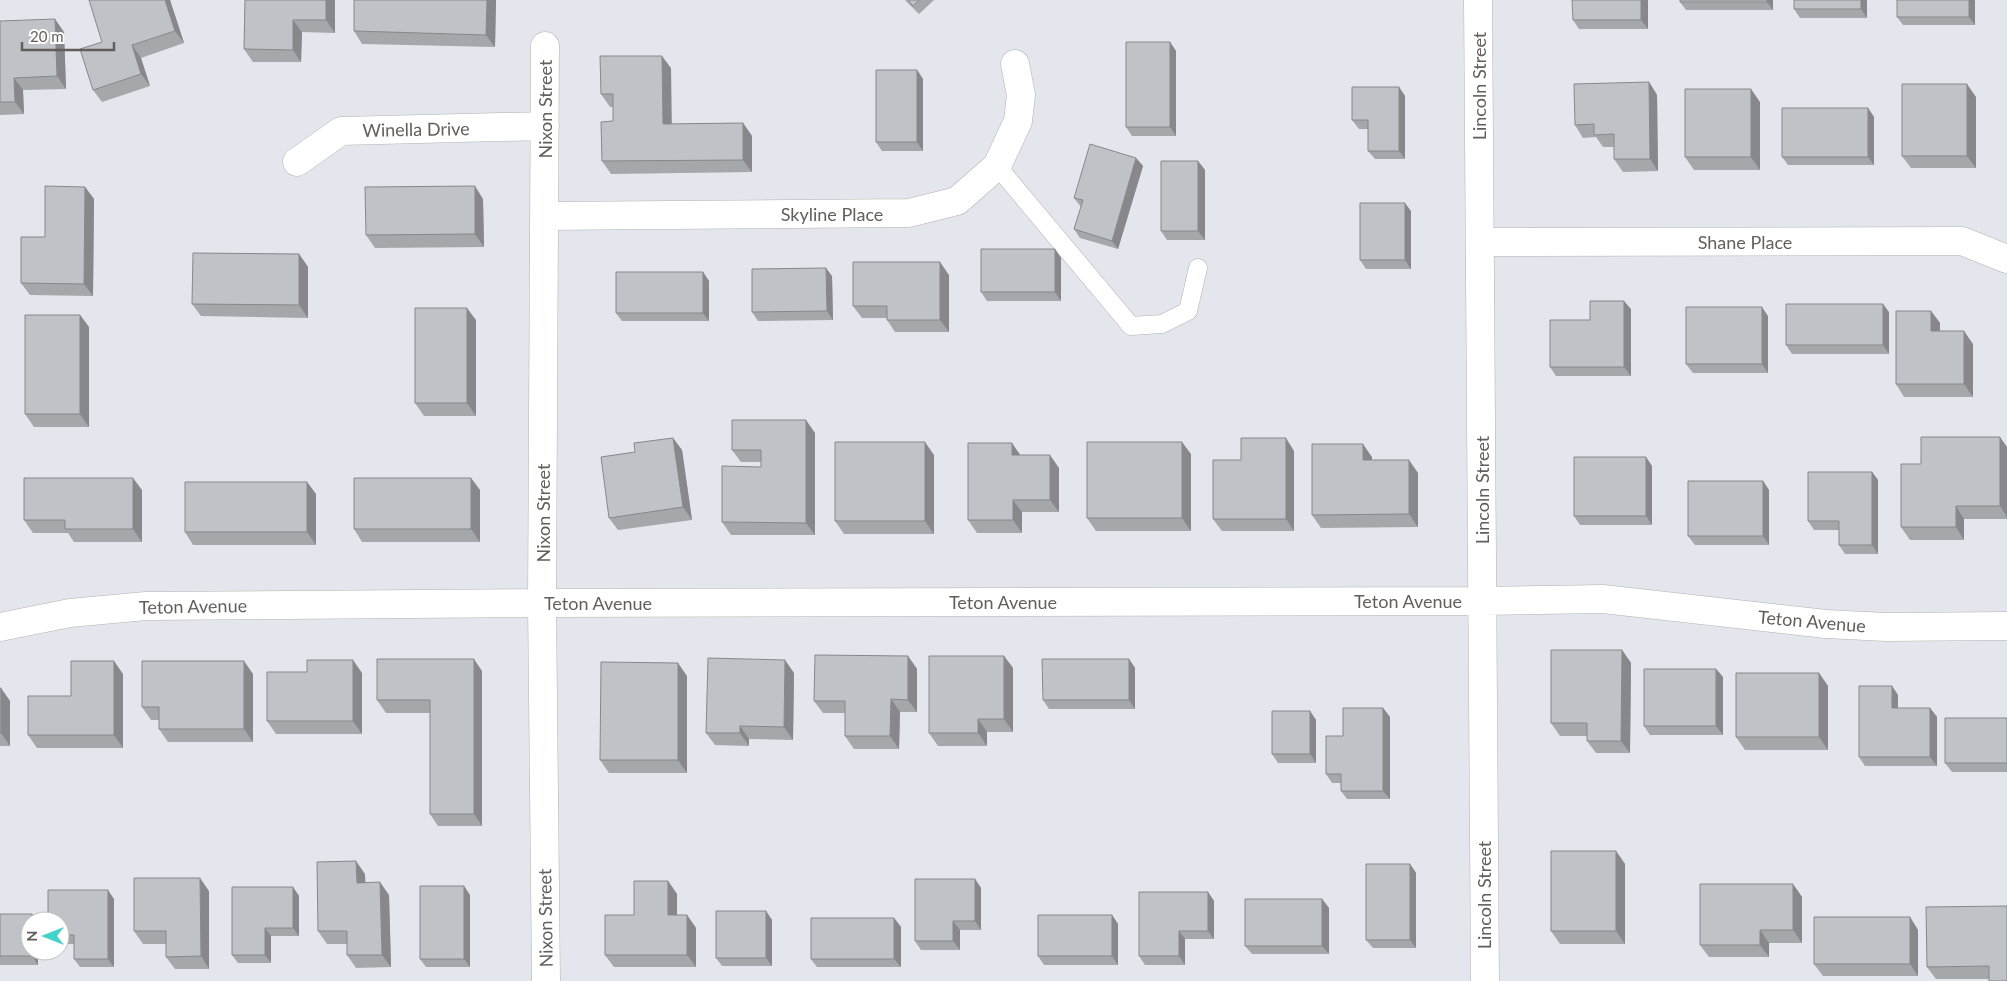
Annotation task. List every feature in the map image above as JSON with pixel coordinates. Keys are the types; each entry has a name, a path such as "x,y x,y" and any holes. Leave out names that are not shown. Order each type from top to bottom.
{"street":[{"name":"Lincoln Street","path":"1478,0 1484,981"},
{"name":"Nixon Street","path":"545,46 542,603 546,981"},
{"name":"Skyline Place","path":"544,216 909,213 958,201 997,166 1018,121 1021,95 1015,64"},
{"name":"Winella Drive","path":"297,162 341,131 546,126"},
{"name":"Shane Place","path":"1480,242 1962,242 2007,259"},
{"name":"Teton Avenue","path":"0,627 70,613 146,606 1603,599 1826,624 1886,627 2007,626"}],"lane":[{"path":"997,166 1131,326 1162,324 1188,311 1198,268"}],"building":[{"path":"89,0 165,0 175,31 132,45 141,74 93,90 80,49 102,42"},
{"path":"245,0 326,0 326,20 293,20 293,50 244,49"},
{"path":"354,0 487,0 486,35 354,31"},
{"path":"908,0 919,0 913,6"},
{"path":"1572,0 1641,0 1641,20 1573,20"},
{"path":"1680,0 1767,0 1767,2 1680,2"},
{"path":"1794,0 1861,0 1861,9 1794,9"},
{"path":"1897,0 1969,0 1969,17 1897,17"},
{"path":"55,19 57,76 14,78 15,102 0,102 0,21"},
{"path":"1126,42 1170,42 1170,127 1126,127"},
{"path":"600,56 662,56 663,124 743,123 743,160 602,161 601,122 613,121 613,94 601,94"},
{"path":"876,70 917,70 917,142 876,142"},
{"path":"1649,82 1650,159 1614,159 1614,134 1594,135 1594,124 1575,125 1574,84"},
{"path":"1902,84 1967,84 1967,156 1902,156"},
{"path":"1352,87 1399,87 1399,151 1368,151 1368,120 1352,120"},
{"path":"1685,89 1751,89 1751,157 1685,157"},
{"path":"1782,108 1868,108 1868,157 1782,157"},
{"path":"1090,144 1136,158 1112,241 1074,229 1083,200 1074,198"},
{"path":"1161,161 1198,161 1198,231 1161,231"},
{"path":"45,186 85,187 84,284 21,283 21,237 45,237"},
{"path":"475,186 475,234 366,235 365,187"},
{"path":"1360,203 1405,203 1405,260 1360,260"},
{"path":"981,249 1055,249 1055,292 981,292"},
{"path":"193,253 299,254 299,305 192,304"},
{"path":"853,262 940,262 940,320 887,320 887,306 853,306"},
{"path":"826,268 827,311 752,312 752,269"},
{"path":"616,272 703,272 703,313 616,313"},
{"path":"1590,301 1624,301 1624,367 1550,367 1550,320 1590,320"},
{"path":"1786,304 1883,304 1883,345 1786,345"},
{"path":"1686,307 1762,307 1762,364 1686,364"},
{"path":"415,308 467,308 467,403 415,403"},
{"path":"1896,311 1931,311 1931,331 1964,331 1964,384 1896,384"},
{"path":"25,315 80,315 80,414 25,414"},
{"path":"732,420 806,420 806,523 722,522 722,466 761,467 761,450 732,450"},
{"path":"1921,437 2000,437 2000,506 1956,506 1956,527 1901,527 1901,464 1921,464"},
{"path":"673,438 683,507 609,518 601,457 635,452 634,443"},
{"path":"1241,438 1286,438 1286,519 1213,519 1213,460 1241,460"},
{"path":"835,442 925,442 925,521 835,521"},
{"path":"1087,442 1182,442 1182,518 1087,518"},
{"path":"968,443 1012,443 1012,455 1050,455 1050,500 1013,500 1013,520 968,520"},
{"path":"1312,444 1363,444 1363,460 1409,460 1409,514 1312,515"},
{"path":"1574,457 1646,457 1646,516 1574,516"},
{"path":"1808,472 1872,472 1872,545 1839,545 1839,521 1808,521"},
{"path":"24,478 133,478 133,529 65,529 65,520 24,520"},
{"path":"354,478 471,478 471,529 354,529"},
{"path":"1688,481 1763,481 1763,536 1688,536"},
{"path":"185,482 307,482 307,532 185,532"},
{"path":"1551,650 1622,650 1621,741 1587,741 1587,723 1551,723"},
{"path":"815,655 908,656 908,700 891,699 890,736 845,736 845,701 814,701"},
{"path":"929,656 1004,656 1004,719 978,719 978,733 929,733"},
{"path":"708,658 785,660 784,727 740,726 740,733 706,733"},
{"path":"377,659 474,659 474,814 430,814 430,700 377,700"},
{"path":"1042,659 1129,659 1129,700 1043,700"},
{"path":"307,660 353,660 353,721 267,721 267,672 307,672"},
{"path":"71,661 114,661 114,735 28,735 28,696 71,696"},
{"path":"142,661 244,661 244,729 159,729 159,707 142,707"},
{"path":"601,662 678,663 678,760 600,760"},
{"path":"1644,669 1716,669 1716,726 1644,726"},
{"path":"1736,673 1819,673 1819,737 1736,737"},
{"path":"1859,686 1892,686 1892,708 1930,708 1930,757 1859,757"},
{"path":"1,688 1,733 0,733"},
{"path":"1343,708 1383,708 1383,791 1341,791 1341,774 1326,774 1326,736 1343,736"},
{"path":"1272,711 1310,711 1310,754 1272,754"},
{"path":"1945,718 2007,718 2007,763 1945,763"},
{"path":"1551,851 1616,851 1616,931 1551,931"},
{"path":"356,861 357,883 380,882 382,955 347,955 347,931 318,931 317,862"},
{"path":"1366,864 1410,864 1410,940 1366,940"},
{"path":"134,878 200,878 201,956 166,957 166,931 134,931"},
{"path":"915,879 975,879 975,921 953,921 953,941 915,941"},
{"path":"634,881 668,881 668,915 687,915 687,955 605,955 605,915 634,915"},
{"path":"1700,884 1793,884 1793,930 1760,930 1760,945 1700,945"},
{"path":"420,886 464,886 464,959 420,959"},
{"path":"232,887 293,887 293,928 265,928 265,955 232,955"},
{"path":"48,890 108,890 108,959 74,959 74,935 70,935 70,911 48,911"},
{"path":"1139,892 1208,892 1208,931 1179,931 1179,956 1139,956"},
{"path":"1245,899 1322,899 1322,946 1245,946"},
{"path":"2007,906 2007,981 1989,981 1989,966 1927,967 1926,907"},
{"path":"716,911 766,911 766,958 716,958"},
{"path":"0,914 20,914 20,956 0,956"},
{"path":"1038,915 1112,915 1112,956 1038,956"},
{"path":"1814,917 1910,917 1910,964 1814,964"},
{"path":"811,918 894,918 894,959 811,959"}]}
